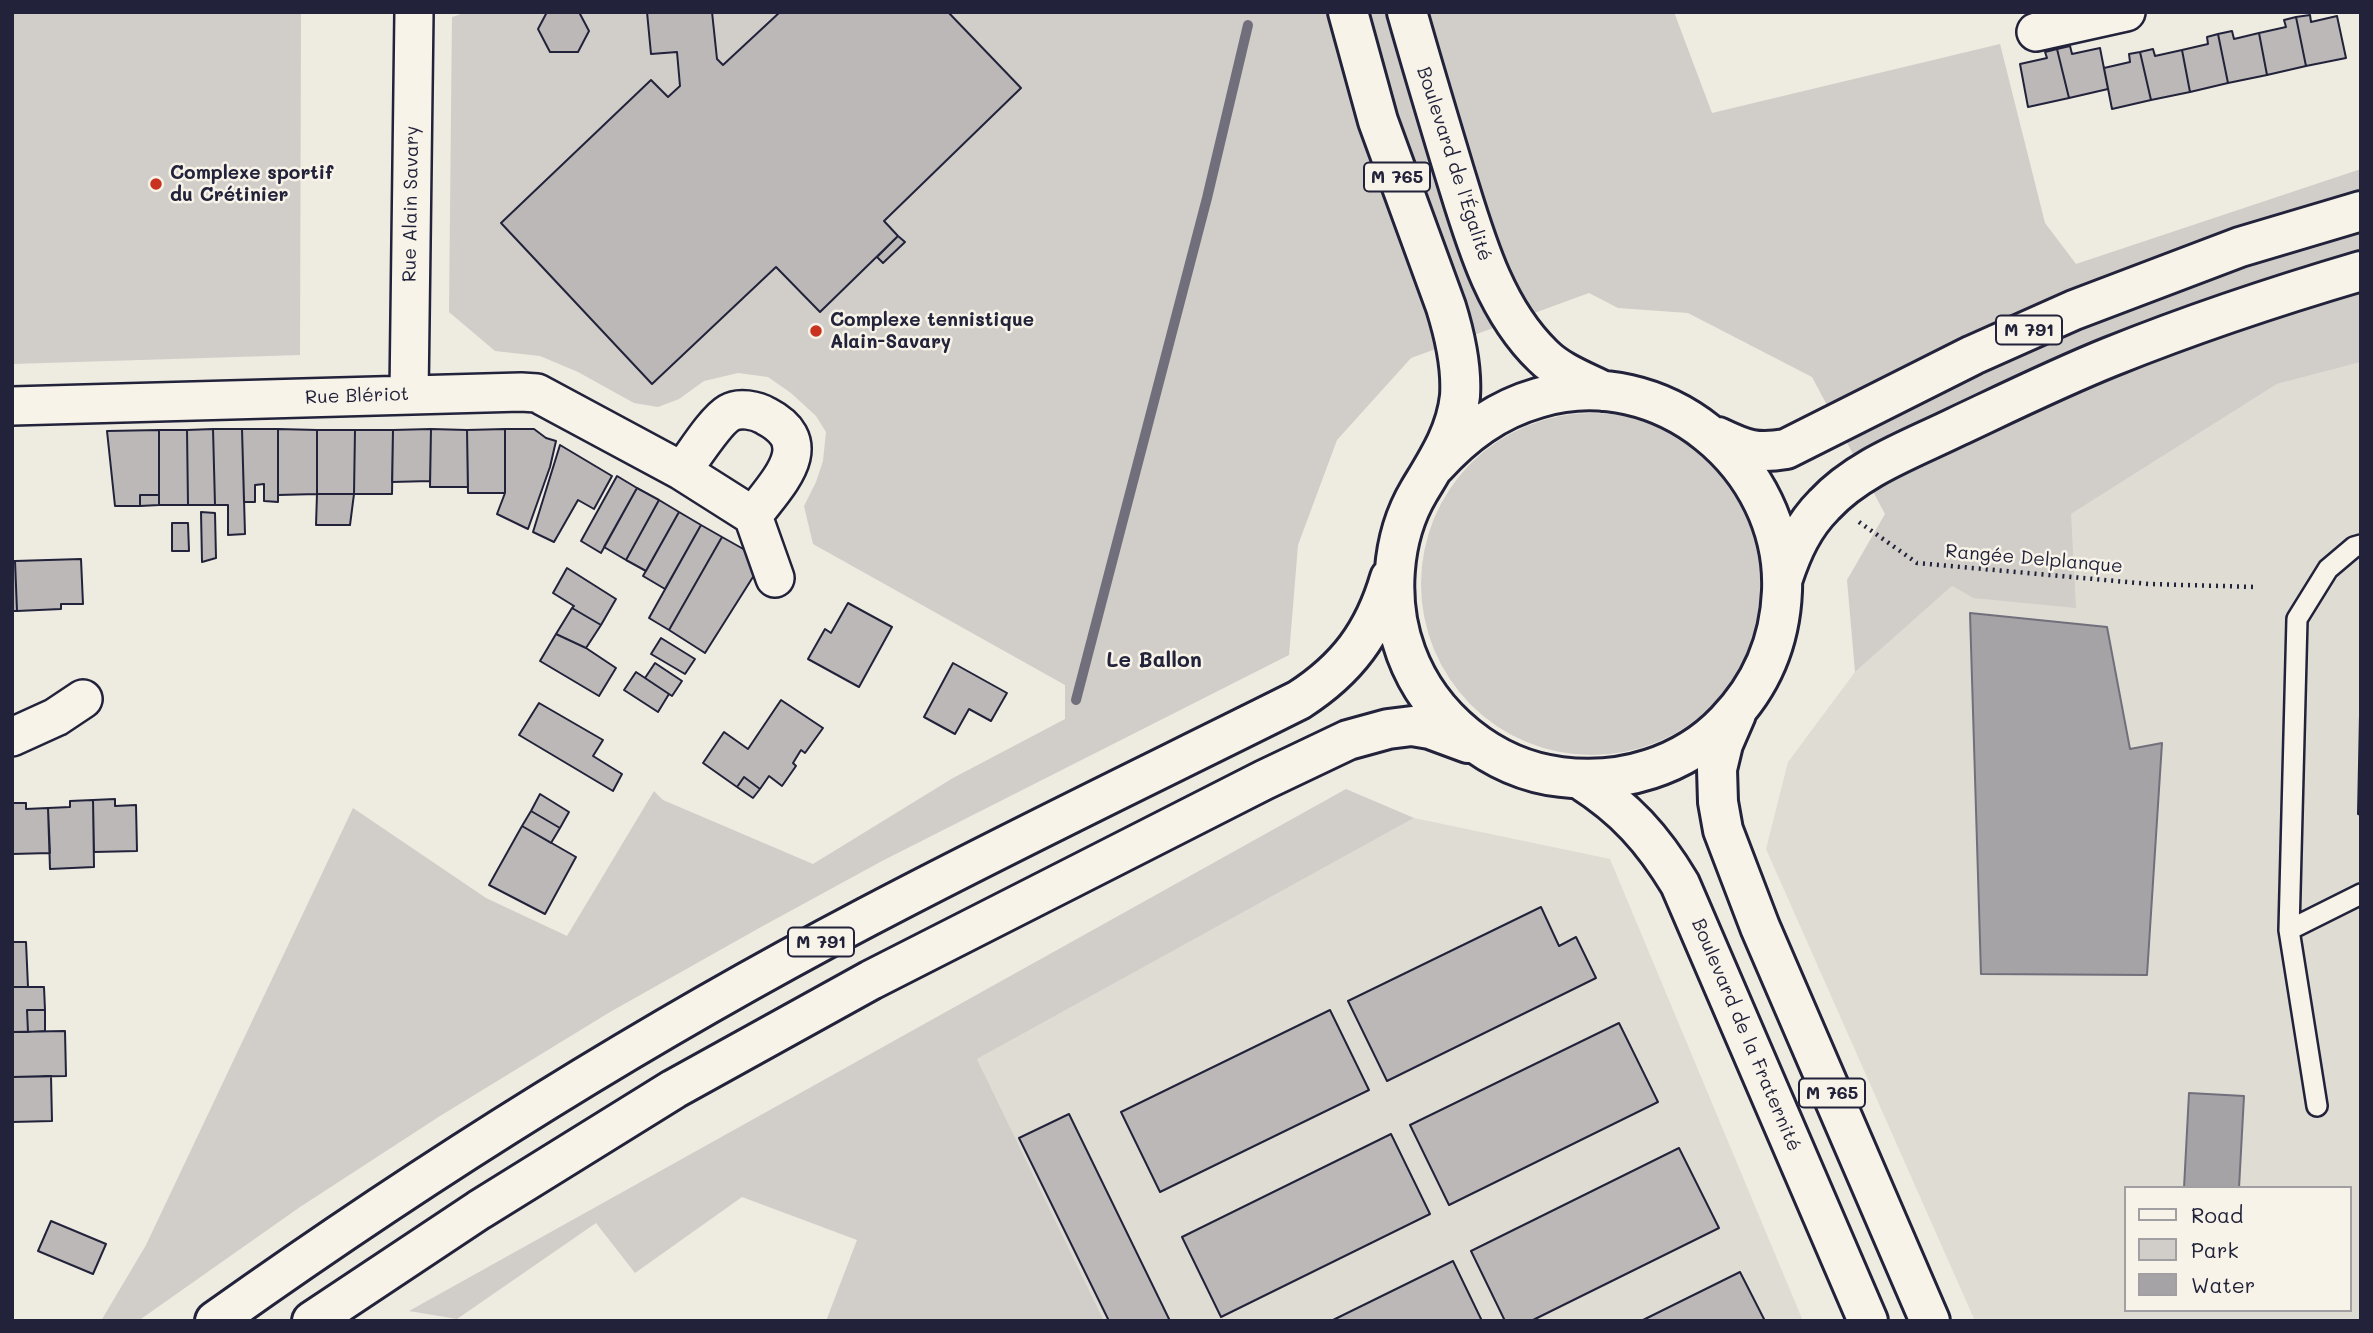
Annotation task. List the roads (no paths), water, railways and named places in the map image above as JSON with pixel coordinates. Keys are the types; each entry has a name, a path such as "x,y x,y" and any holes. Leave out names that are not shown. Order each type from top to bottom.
{"main road":[{"name":"Boulevard de l'Égalité","path":"1348,12 1378,121 1456,338 1460,396 1447,444 1436,466"},
{"name":"Boulevard de l'Égalité","path":"1407,12 1472,230 1502,299 1526,336 1544,357 1567,373 1604,391"},
{"name":"M 791","path":"1708,432 1746,450 1765,452 1786,449 1973,355 2074,310 2240,247 2361,211"},
{"path":"1783,578 1791,553 1807,524 1824,504 1868,471 2110,357 2250,306 2361,271"},
{"name":"Boulevard de l'Égalité","path":"1604,391 1659,404 1685,416 1708,432 1747,472 1762,496 1778,541 1783,578 1782,606 1777,634 1759,678 1738,709 1718,731 1694,749 1640,773 1611,779 1581,780 1548,776 1517,766 1487,751 1461,732 1438,709 1410,662 1397,621 1394,589 1404,524 1417,494 1457,442 1482,423 1511,407 1541,397 1604,391"},
{"name":"M 791","path":"215,1321 459,1154 695,1012 866,917 1300,701 1339,671 1374,624 1397,556"},
{"name":"M 765","path":"1738,709 1723,744 1717,769 1718,802 1723,830 1766,940 1930,1321"},
{"name":"M 791","path":"312,1321 373,1278 581,1145 751,1045 883,973 1324,751 1372,732 1412,726 1430,729 1487,751"},
{"name":"Boulevard de la Fraternité","path":"1581,780 1606,796 1634,821 1661,852 1680,884 1868,1321"}],"street":[{"name":"Rue Alain Savary","path":"409,395 414,12"},
{"path":"2036,32 2126,12"},
{"name":"Rue Blériot","path":"12,406 537,393 682,471 754,516"},
{"path":"682,471 730,411 740,410 764,415 786,432 792,441 791,464 754,516 775,578"},
{"path":"12,737 56,717 83,699"}],"lane":[{"path":"2316,1106 2289,930 2297,620 2328,569 2354,547 2361,545"},
{"path":"2289,930 2361,894"}],"water":[{"path":"1970,613 2107,627 2130,749 2162,743 2147,975 1981,974"},
{"path":"2189,1093 2244,1096 2239,1186 2184,1186"}],"waterway":[{"path":"1076,700 1207,198 1248,25"}],"place":[{"name":"Complexe sportif du Crétinier","path":"156,184"},
{"name":"Complexe tennistique Alain-Savary","path":"816,331"}],"district":[{"name":"Le Ballon","path":"1154,661"}]}
